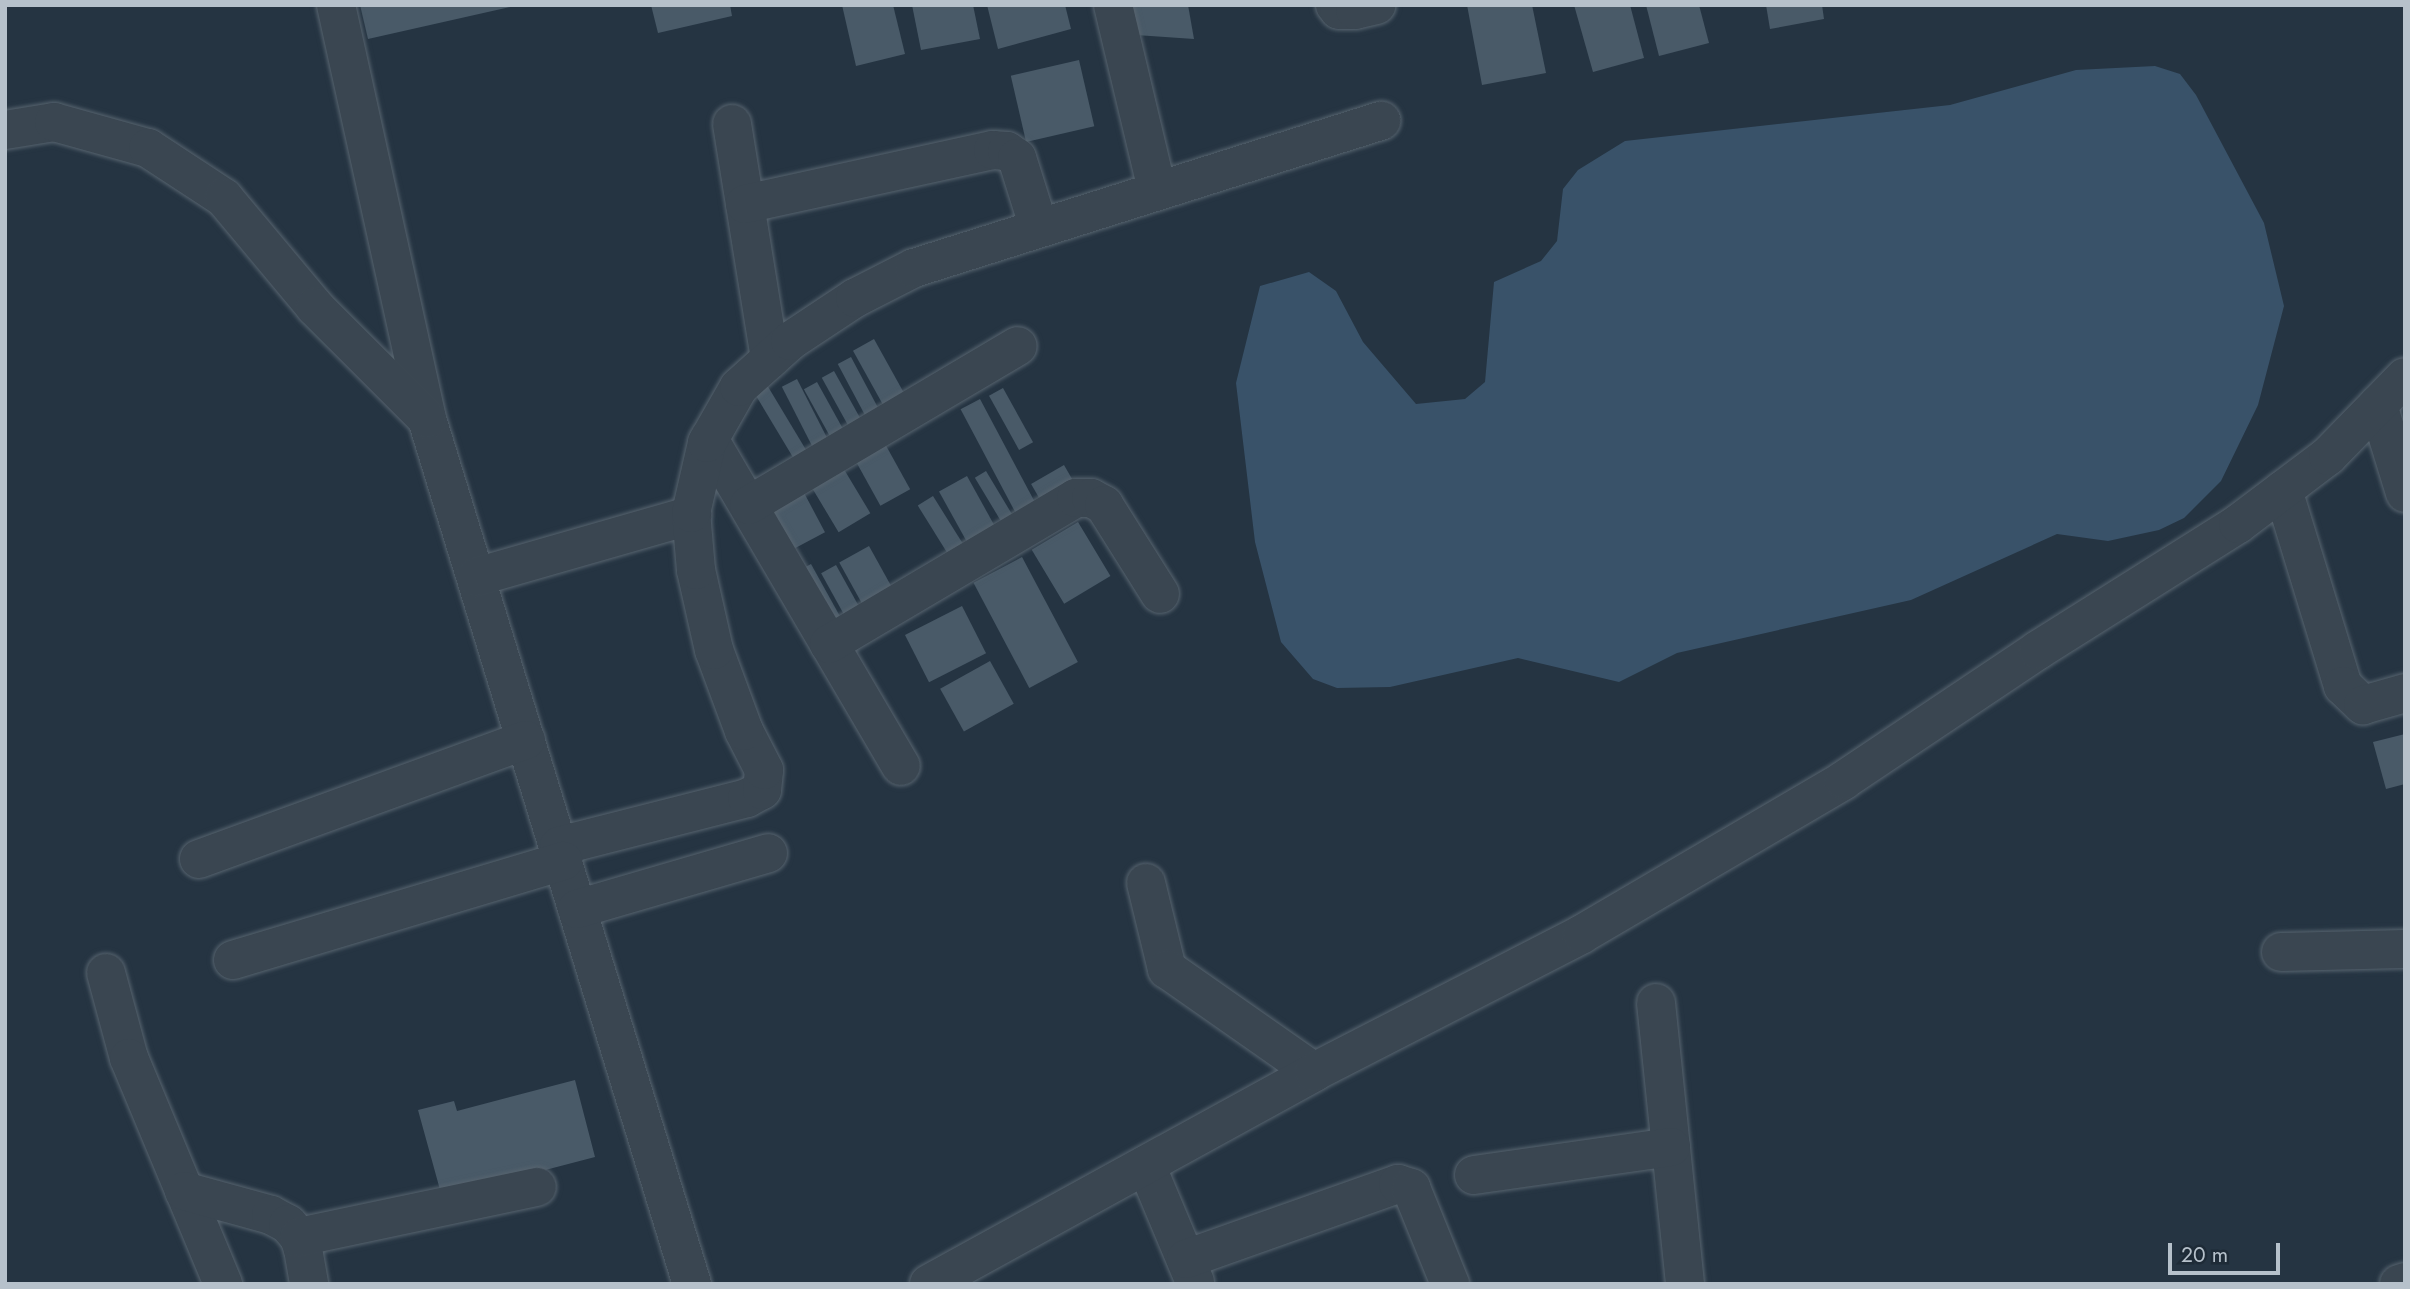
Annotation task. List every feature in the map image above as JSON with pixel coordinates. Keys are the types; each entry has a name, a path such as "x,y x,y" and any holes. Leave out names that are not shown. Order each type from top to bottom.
{"street":[{"path":"336,5 427,419 692,1284"},
{"path":"1113,5 1157,190"},
{"path":"1335,5 1339,10 1355,10 1376,5"},
{"path":"233,960 561,854 747,798 762,790 764,770 744,731 714,650 696,570 692,515 709,439 739,387 790,341 855,298 914,268 1381,121"},
{"path":"5,130 54,122 148,148 224,198 315,307 427,419"},
{"path":"732,124 770,359"},
{"path":"745,204 993,150 1007,151 1017,158 1039,228"},
{"path":"749,505 1018,346"},
{"path":"937,1282 1314,1072 1581,934 1844,780 2038,650 2238,524 2328,456 2405,377"},
{"path":"2378,405 2405,492"},
{"path":"709,439 901,766"},
{"path":"2283,490 2343,686 2363,705 2405,694"},
{"path":"829,644 1076,498 1091,498 1104,505 1160,594"},
{"path":"476,577 692,515"},
{"path":"199,859 526,740"},
{"path":"577,909 768,853"},
{"path":"1146,883 1167,969 1314,1072"},
{"path":"2281,952 2405,950"},
{"path":"106,972 129,1058 223,1284"},
{"path":"1656,1003 1685,1284"},
{"path":"1474,1175 1671,1147"},
{"path":"1146,1165 1191,1271 1398,1184 1411,1188 1450,1284"},
{"path":"299,1237 537,1187"},
{"path":"184,1191 271,1215 288,1223 299,1237 309,1284"},
{"path":"2399,1284 2405,1282"}],"water":[{"path":"2155,66 2180,74 2196,95 2264,223 2284,306 2258,405 2221,481 2184,518 2159,530 2108,541 2057,534 1911,600 1677,653 1619,682 1518,658 1390,687 1337,688 1313,679 1281,642 1255,542 1236,383 1260,286 1309,272 1336,291 1363,342 1416,404 1465,399 1485,382 1494,282 1541,261 1557,241 1563,189 1578,170 1625,141 1950,105 2076,70"}],"building":[{"path":"360,5 515,5 515,6 368,39"},
{"path":"651,5 730,5 732,16 658,33"},
{"path":"842,5 893,5 905,54 856,66"},
{"path":"912,5 973,5 980,39 921,50"},
{"path":"987,5 1065,5 1071,29 998,49"},
{"path":"1132,5 1188,5 1194,39 1136,35"},
{"path":"1467,5 1532,5 1546,73 1482,85"},
{"path":"1574,5 1630,5 1644,58 1593,72"},
{"path":"1646,5 1699,5 1709,43 1659,56"},
{"path":"1766,5 1822,5 1824,19 1770,29"},
{"path":"1079,60 1094,126 1026,142 1011,76"},
{"path":"874,339 908,401 887,413 853,351"},
{"path":"851,357 885,421 872,428 838,364"},
{"path":"834,371 866,428 853,435 822,378"},
{"path":"797,379 832,448 817,455 782,387"},
{"path":"764,380 812,461 800,468 751,388"},
{"path":"817,382 850,441 837,449 804,389"},
{"path":"1003,388 1033,442 1019,450 989,396"},
{"path":"980,399 1039,509 1019,520 961,409"},
{"path":"884,442 910,489 880,506 854,458"},
{"path":"1064,465 1079,491 1046,510 1031,484"},
{"path":"842,466 870,513 839,532 810,485"},
{"path":"986,471 1017,523 1006,530 975,478"},
{"path":"967,476 1000,535 972,551 939,492"},
{"path":"802,489 825,532 790,551 767,508"},
{"path":"933,496 963,544 948,554 918,506"},
{"path":"1078,522 1110,576 1064,604 1032,550"},
{"path":"869,546 897,597 867,613 839,562"},
{"path":"1022,557 1078,662 1029,688 973,583"},
{"path":"811,564 844,623 830,631 797,572"},
{"path":"836,565 863,614 848,622 821,573"},
{"path":"962,606 986,653 929,682 905,635"},
{"path":"990,661 1014,704 964,731 940,689"},
{"path":"2405,734 2405,784 2386,789 2373,742"},
{"path":"575,1080 595,1157 442,1197 418,1110 454,1101 457,1111"}]}
